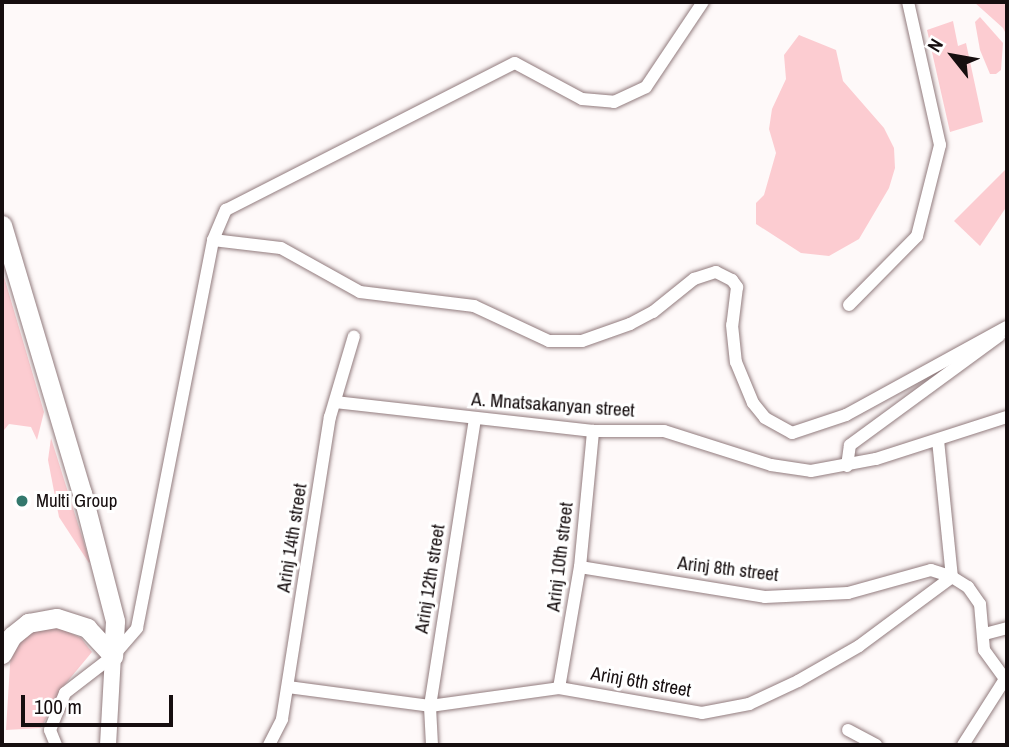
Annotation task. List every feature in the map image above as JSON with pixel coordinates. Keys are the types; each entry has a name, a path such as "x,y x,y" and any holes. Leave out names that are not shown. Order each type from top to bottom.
{"highway":[{"path":"2,225 82,493 115,621 113,656"},
{"path":"2,654 12,636 28,623 57,618 87,628 113,656"}],"main road":[{"path":"108,745 114,685 113,656"}],"street":[{"path":"56,745 50,730 65,693 113,656 136,628 213,240 226,210 515,63 582,99 614,102 646,87 703,2"},
{"path":"849,305 916,236 940,145 908,2"},
{"path":"213,240 281,248 360,292 474,306 524,331 560,341 582,341 630,324 653,312 694,279 716,272 732,280 737,288 732,324 734,353 753,403 765,418 792,433 846,415 1007,329"},
{"path":"847,466 850,445 1007,329"},
{"name":"Arinj 14th street","path":"268,745 279,731 335,402 354,336"},
{"name":"A. Mnatsakanyan street","path":"335,402 593,431 664,431 771,465 798,469 847,466 1007,417"},
{"name":"Arinj 12th street","path":"432,745 430,706 475,419"},
{"name":"Arinj 10th street","path":"559,688 580,567 593,431"},
{"path":"938,440 952,577 968,587 980,604 989,662 1006,680 963,745"},
{"name":"Arinj 8th street","path":"580,567 765,597 848,593 930,570 952,577"},
{"name":"Arinj 6th street","path":"288,687 430,706 559,688 702,713 749,704 859,646 952,577"},
{"path":"985,634 1007,628"},
{"path":"848,730 876,745"}],"shaded area":[{"path":"974,2 1007,2 1007,36 1003,28"},
{"path":"980,17 1003,43 1001,70 996,74 990,74 980,50 975,22"},
{"path":"953,21 958,46 966,43 983,122 950,132 927,30"},
{"path":"799,35 836,50 843,81 884,128 894,148 895,168 889,188 859,239 829,256 801,253 756,224 756,203 764,195 776,153 769,129 772,109 786,79 784,55"},
{"path":"1007,168 1007,206 980,246 954,221"},
{"path":"2,270 44,412 37,440 31,427 9,424 4,430 2,425"},
{"path":"51,438 89,563 59,517 48,460"},
{"path":"57,627 81,638 92,652 62,688 41,728 6,730 11,649 30,631"}],"place":[{"name":"Multi Group","path":"22,501"}]}
